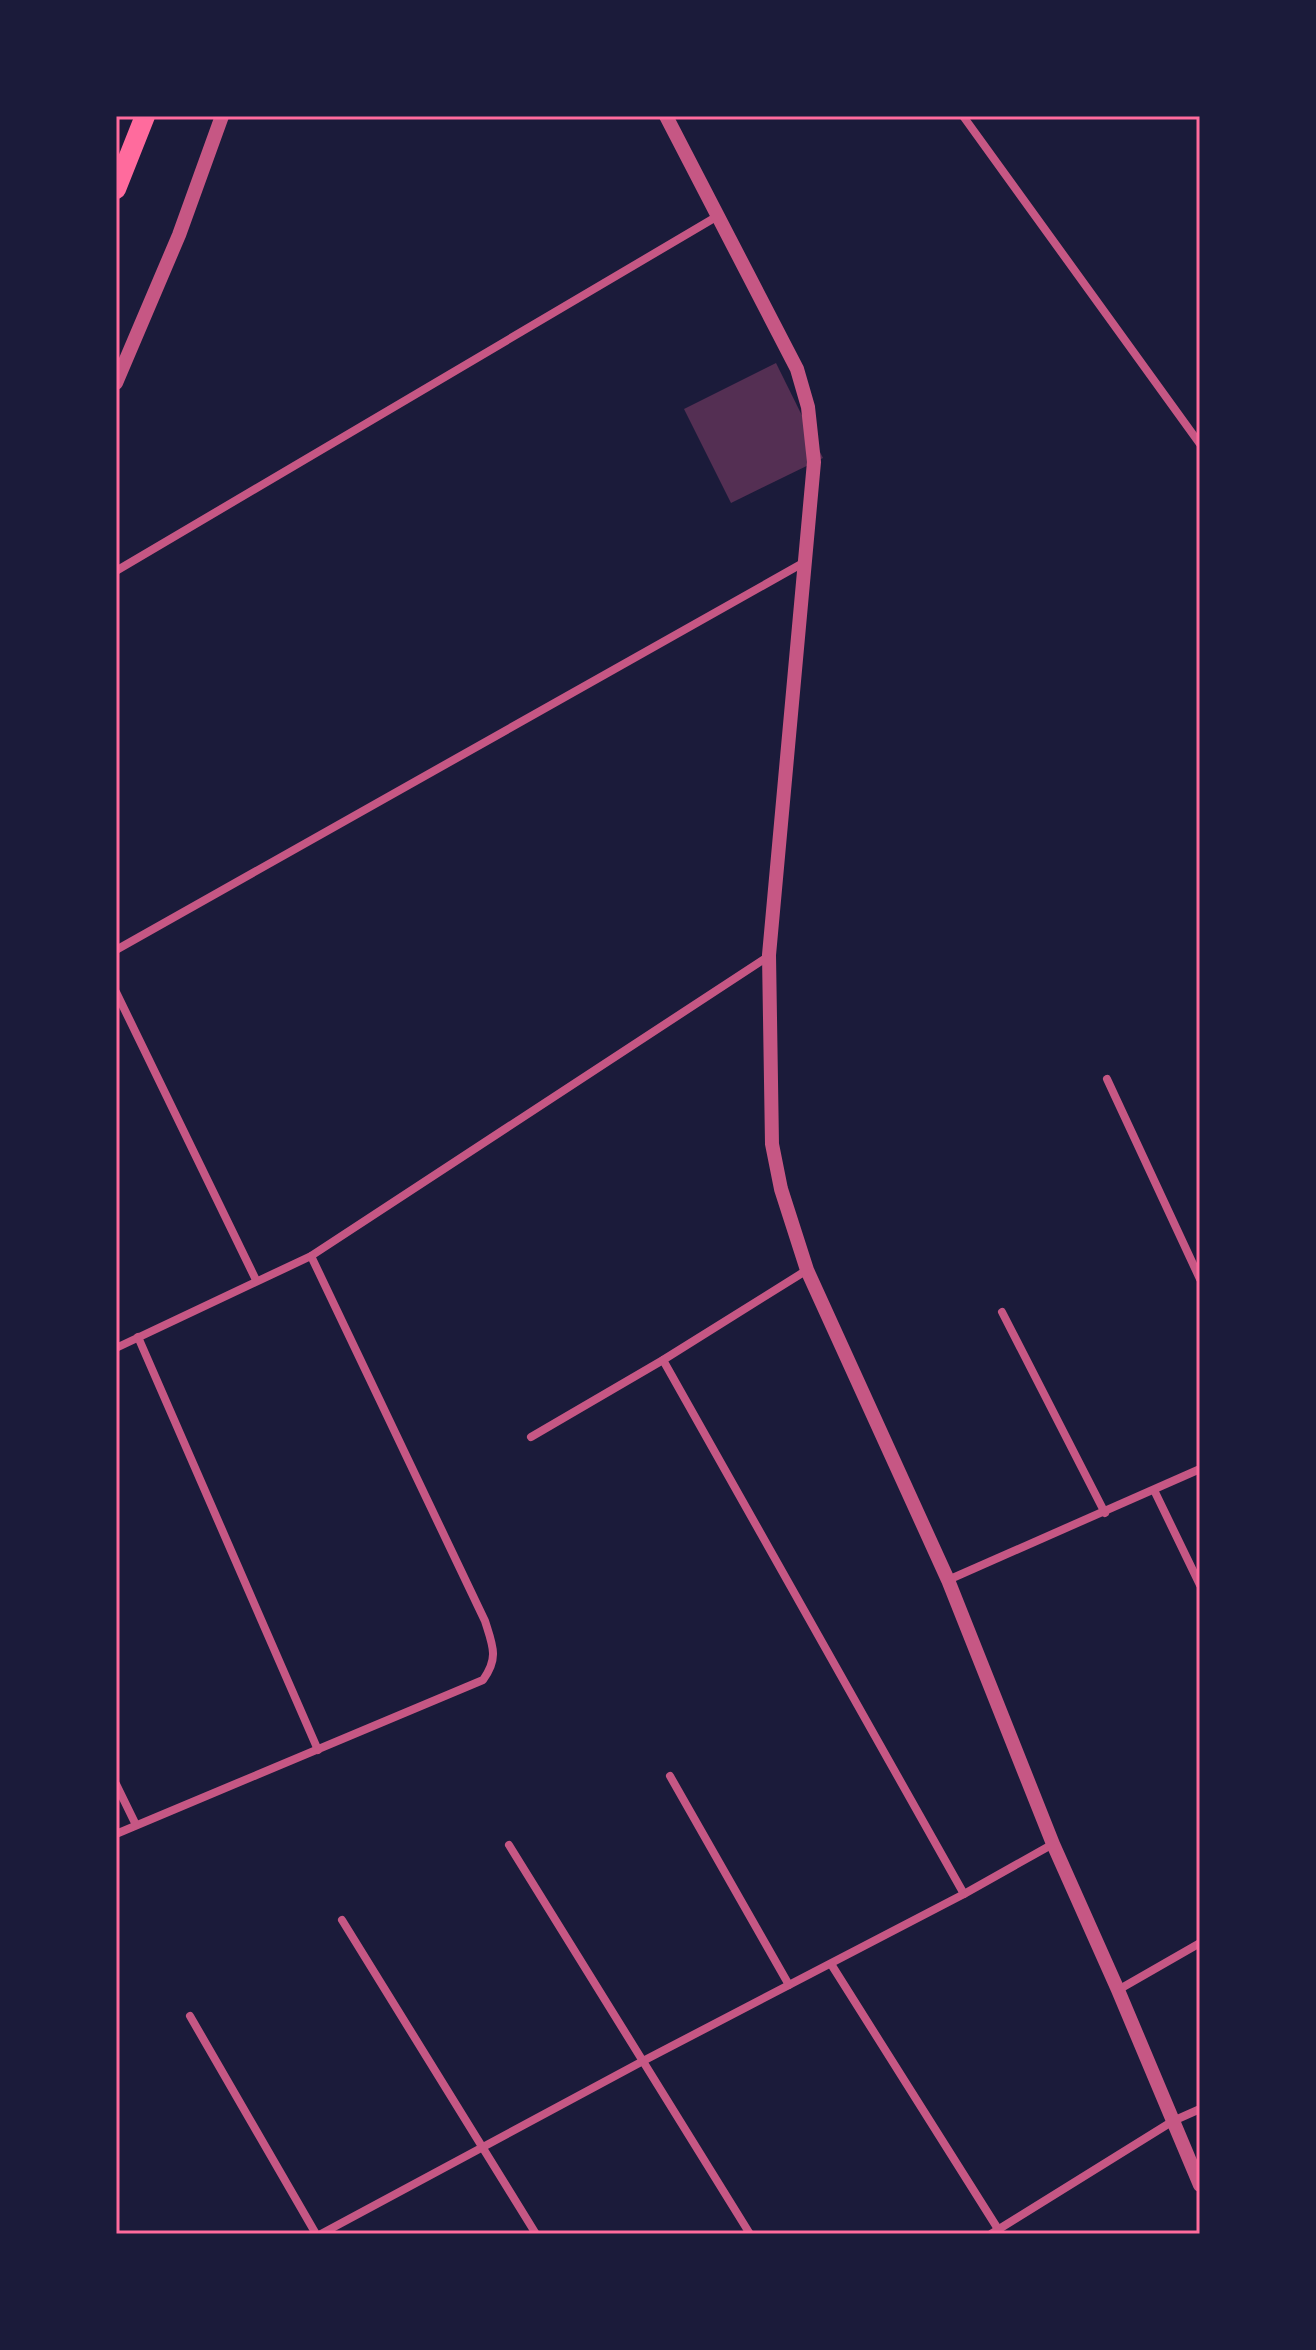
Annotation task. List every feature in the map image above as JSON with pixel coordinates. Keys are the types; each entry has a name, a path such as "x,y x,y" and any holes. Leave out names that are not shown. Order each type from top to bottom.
{"main road":[{"path":"116,189 145,116"}],"street":[{"path":"116,383 179,235 222,116"},
{"path":"666,116 797,369 808,407 814,462 769,955 772,1144 781,1189 807,1270 948,1580 1053,1844 1200,2185"},
{"path":"963,116 1200,444"},
{"path":"116,571 716,217"},
{"path":"116,950 803,563"},
{"path":"116,1348 311,1256 769,955"},
{"path":"116,992 256,1280"},
{"path":"1107,1079 1200,1279"},
{"path":"116,1834 483,1680 493,1666 493,1646 485,1621 311,1256"},
{"path":"531,1437 663,1360 807,1270"},
{"path":"1002,1312 1105,1513"},
{"path":"138,1337 318,1750"},
{"path":"663,1360 964,1894"},
{"path":"948,1580 1200,1469"},
{"path":"1154,1490 1200,1585"},
{"path":"670,1776 789,1985"},
{"path":"116,1784 136,1825"},
{"path":"190,2016 318,2234 964,1894 1053,1844"},
{"path":"509,1845 750,2234"},
{"path":"342,1920 536,2234"},
{"path":"1118,1990 1200,1943"},
{"path":"831,1964 995,2231 1173,2121 1200,2109"}],"building":[{"path":"776,363 823,458 731,503 684,409"}]}
